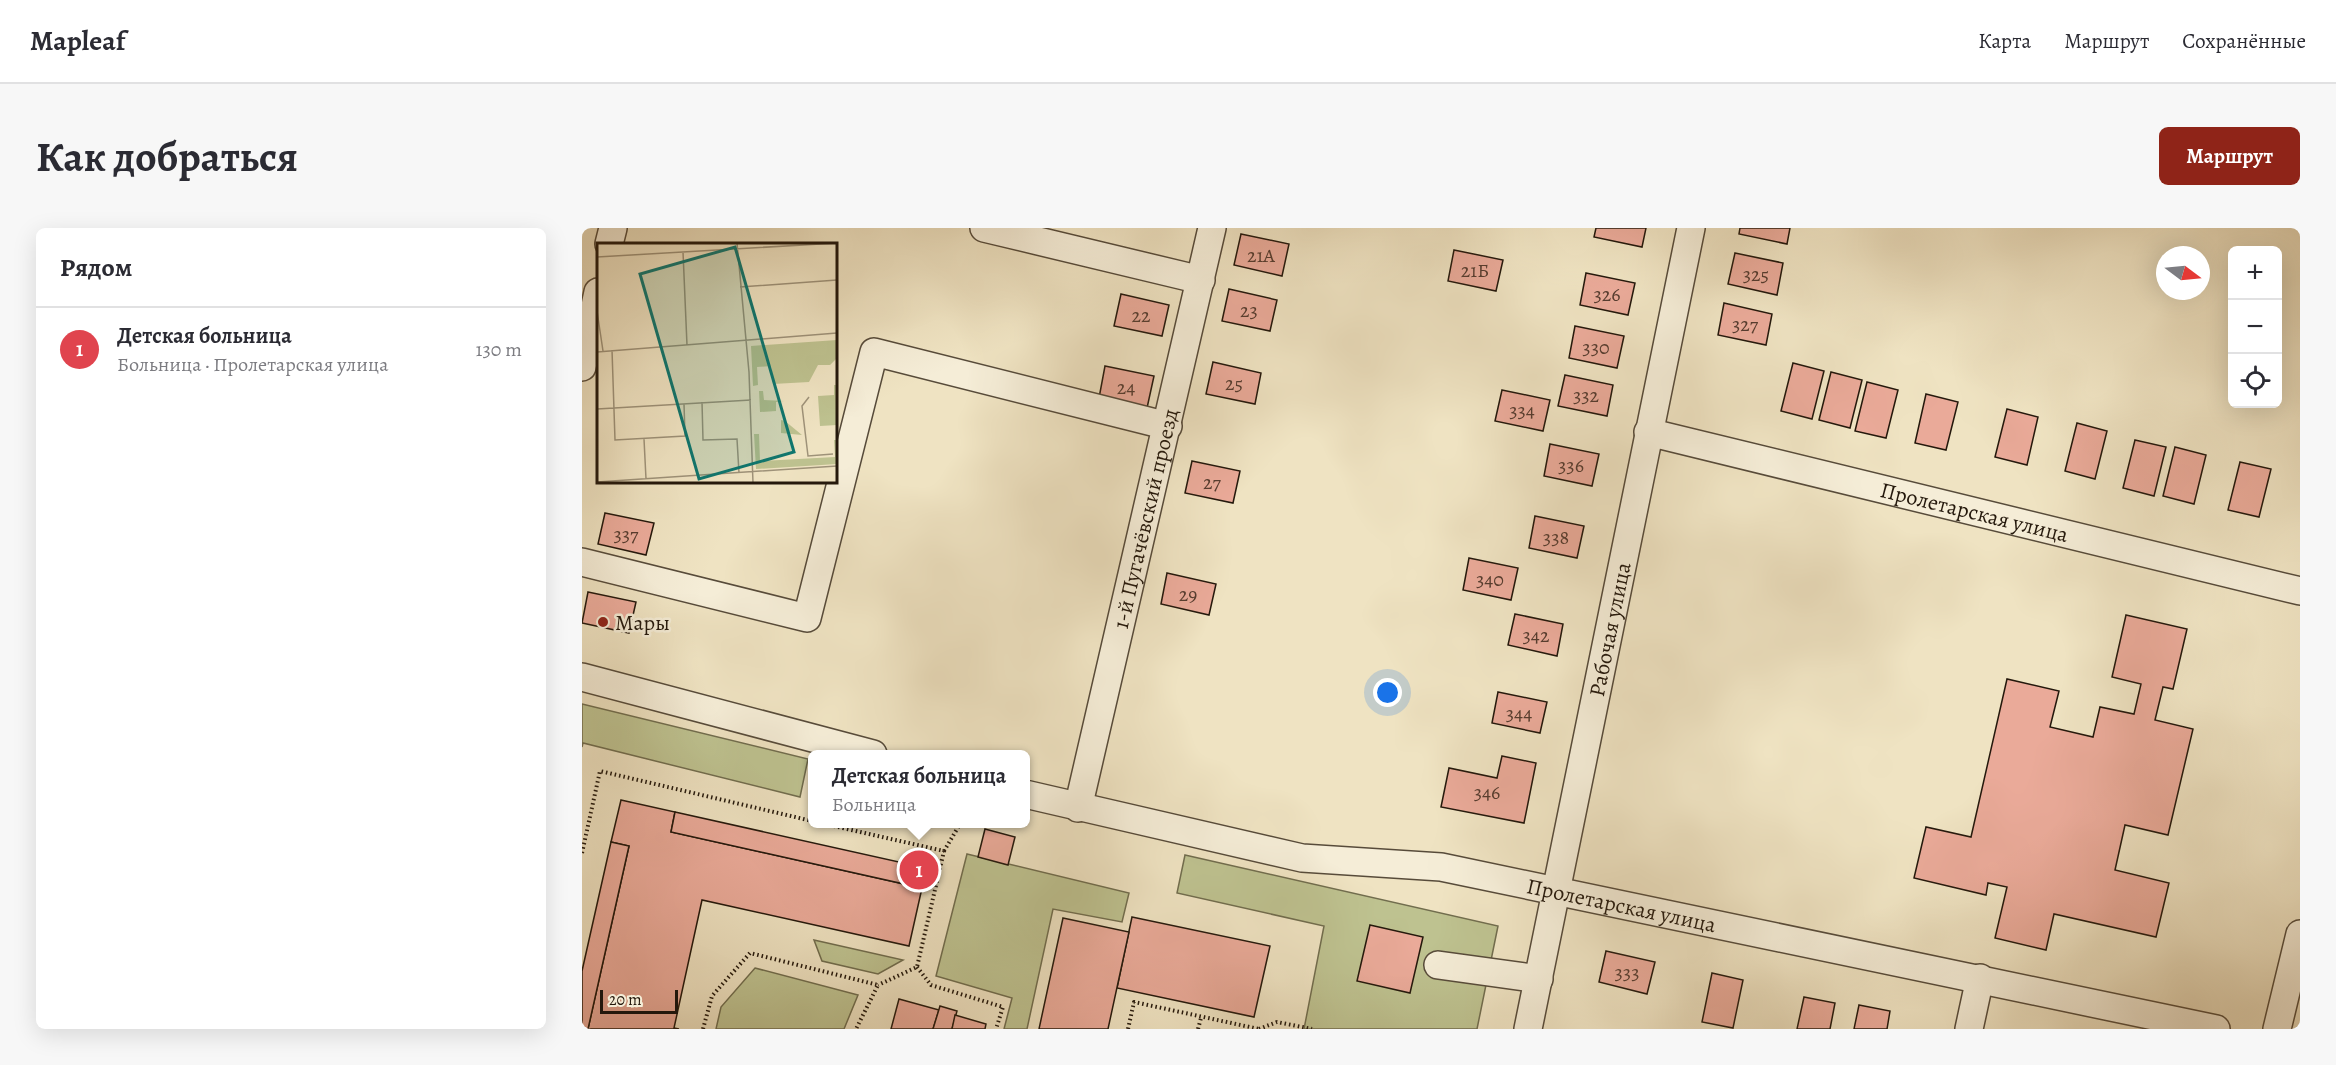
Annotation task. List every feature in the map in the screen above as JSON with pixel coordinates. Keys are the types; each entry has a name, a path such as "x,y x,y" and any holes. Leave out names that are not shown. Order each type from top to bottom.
{"street":[{"path":"609,243 612,228"},
{"path":"984,228 1201,279"},
{"name":"1-й Пугачёвский проезд","path":"1078,808 1212,228"},
{"name":"Рабочая улица","path":"1528,1029 1691,228"},
{"path":"582,367 597,297"},
{"path":"582,562 807,618 874,352 1168,426"},
{"name":"Пролетарская улица","path":"1648,432 2300,591"},
{"path":"582,678 858,750"},
{"name":"Пролетарская улица","path":"1030,795 1302,858 1441,867 2216,1029"},
{"path":"2277,1029 2300,934"},
{"path":"1437,965 1539,979"},
{"path":"1969,1029 1980,978"}],"path":[{"path":"582,853 600,771 808,820"},
{"path":"843,828 944,851"},
{"path":"917,967 944,851 958,828"},
{"path":"703,1029 712,996 750,953 878,985"},
{"path":"856,1029 878,985 917,967"},
{"path":"917,967 932,985 1002,1007 996,1029"},
{"path":"1128,1029 1134,1002 1259,1029 1277,1022 1312,1029"},
{"path":"1198,1029 1201,1018"},
{"path":"1282,1029 1284,1023"}],"green space":[{"path":"582,704 808,759 800,797 583,743 582,747"},
{"path":"967,854 1129,893 1122,922 1053,909 1027,1029 1004,1029 1012,998 936,976"},
{"path":"1185,855 1498,926 1477,1029 1304,1029 1324,926 1177,893"},
{"path":"814,940 903,960 878,974 822,961"},
{"path":"755,968 858,995 844,1029 716,1029 721,1007"}],"building":[{"path":"1596,228 1646,228 1642,247 1594,237"},
{"path":"1740,228 1790,228 1787,244 1739,234"},
{"path":"1241,234 1289,244 1282,276 1234,265"},
{"path":"1454,250 1503,260 1496,291 1448,281"},
{"path":"1735,253 1783,263 1777,295 1728,284"},
{"path":"1586,273 1635,283 1628,315 1580,305"},
{"path":"1229,289 1277,300 1270,331 1222,321"},
{"path":"1121,294 1169,305 1162,336 1114,326"},
{"path":"1724,303 1772,314 1766,345 1718,335"},
{"path":"1575,326 1624,336 1617,368 1569,358"},
{"path":"1213,362 1261,373 1255,404 1206,394"},
{"path":"1793,363 1824,371 1812,419 1781,411"},
{"path":"1105,366 1154,376 1147,408 1099,398"},
{"path":"1831,372 1862,380 1850,428 1819,420"},
{"path":"1565,375 1613,385 1607,416 1558,406"},
{"path":"1867,382 1898,390 1886,438 1855,431"},
{"path":"1502,390 1550,400 1543,431 1495,421"},
{"path":"1926,394 1958,402 1946,450 1915,443"},
{"path":"2007,409 2038,417 2027,465 1995,457"},
{"path":"2077,423 2107,431 2095,479 2065,471"},
{"path":"2135,440 2166,447 2154,496 2123,488"},
{"path":"1550,444 1599,454 1592,486 1544,476"},
{"path":"2175,447 2206,455 2194,504 2163,496"},
{"path":"1192,461 1240,471 1233,503 1185,493"},
{"path":"2240,462 2271,469 2259,517 2228,510"},
{"path":"605,513 654,523 646,555 598,544"},
{"path":"1535,516 1584,526 1577,558 1529,548"},
{"path":"1469,558 1518,568 1511,600 1463,590"},
{"path":"1167,573 1216,584 1209,615 1161,604"},
{"path":"588,592 636,602 629,633 582,623"},
{"path":"1515,614 1563,624 1557,656 1508,645"},
{"path":"2126,615 2187,629 2173,689 2163,687 2155,720 2193,729 2168,835 2125,825 2115,870 2169,883 2156,937 2054,914 2046,950 1995,938 2007,887 1988,883 1986,895 1914,878 1926,827 1971,837 2007,679 2059,691 2050,727 2093,737 2100,707 2134,714 2141,684 2112,677"},
{"path":"1498,692 1547,702 1540,733 1492,723"},
{"path":"1502,756 1536,763 1524,823 1441,807 1449,768 1497,778"},
{"path":"621,800 675,812 671,832 922,888 909,946 702,900 674,1028 679,1029 588,1029 629,846 611,842"},
{"path":"675,812 926,868 922,888 671,832"},
{"path":"985,829 1015,837 1008,865 978,857"},
{"path":"611,842 629,846 588,1029 582,1029 582,971"},
{"path":"1132,917 1270,946 1254,1017 1117,988"},
{"path":"1063,918 1129,932 1108,1029 1039,1029"},
{"path":"1370,925 1423,937 1410,993 1357,981"},
{"path":"1606,951 1655,962 1647,994 1599,982"},
{"path":"1712,973 1743,980 1733,1028 1702,1022"},
{"path":"1804,997 1835,1003 1830,1029 1797,1029"},
{"path":"899,999 939,1010 933,1029 891,1029"},
{"path":"1859,1005 1890,1011 1887,1029 1854,1029"},
{"path":"940,1006 957,1011 952,1029 933,1029"},
{"path":"955,1015 986,1024 985,1029 952,1029"}],"place":[{"name":"Мары","path":"603,622"},
{"name":"Детская больница","path":"919,870"}]}
